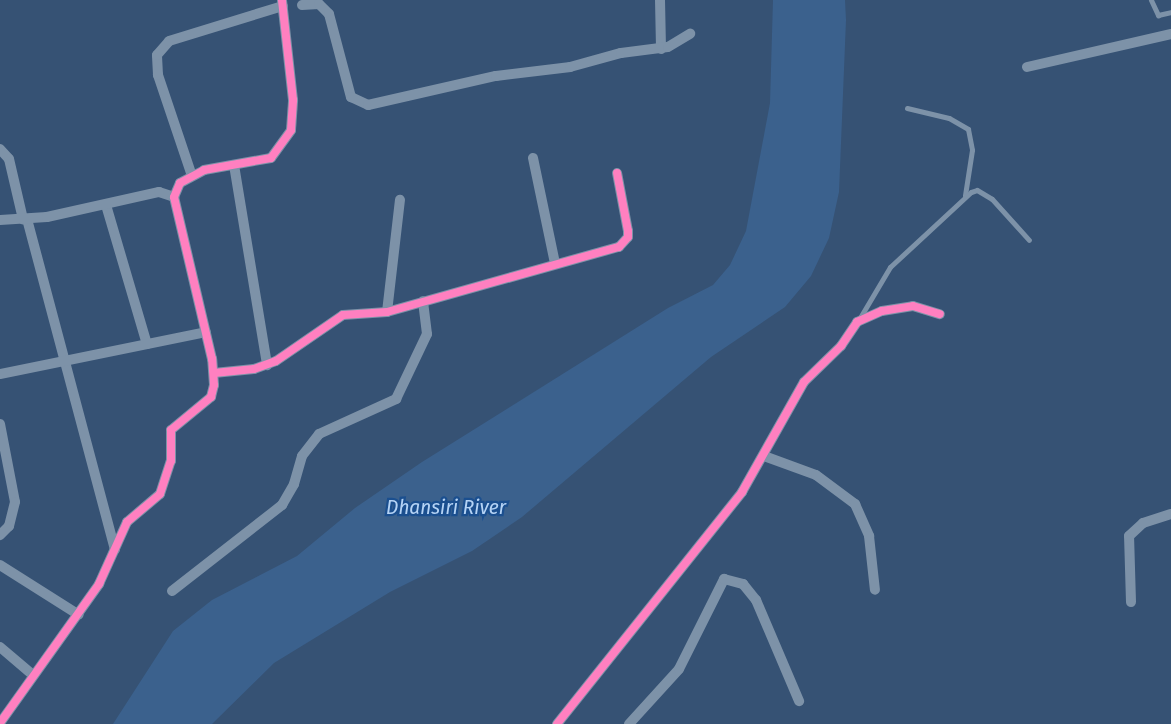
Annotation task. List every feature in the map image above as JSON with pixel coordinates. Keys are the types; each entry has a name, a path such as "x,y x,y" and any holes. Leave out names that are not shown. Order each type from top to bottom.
{"street":[{"path":"660,0 661,49"},
{"path":"0,723 79,615 110,567 115,549 132,515 160,494 171,461 168,435 211,397 214,373 174,196 180,183 192,176 271,158 291,130 294,100 282,3 169,41 157,55 158,75 192,176"},
{"path":"284,22 304,3 319,4 329,14 351,97 368,105 496,76 570,67 621,53 661,49 690,34"},
{"path":"1027,67 1171,34"},
{"path":"0,149 9,159 66,361 115,549"},
{"path":"533,158 555,263"},
{"path":"234,165 267,365"},
{"path":"214,373 267,365 343,315 387,312 624,243 628,231 617,173"},
{"path":"0,220 25,219 106,205 159,192 174,196"},
{"path":"387,312 400,200"},
{"path":"106,205 147,344"},
{"path":"172,591 282,505 294,484 302,456 319,434 396,399 427,334 423,301"},
{"path":"557,724 742,492 804,382 841,346 857,322 882,311 913,306 940,314"},
{"path":"0,374 206,332"},
{"path":"0,424 15,502 9,526 0,535"},
{"path":"764,456 816,475 855,504 868,536 875,590"},
{"path":"1131,602 1130,536 1143,523 1171,514"},
{"path":"0,565 79,615"},
{"path":"629,724 679,669 724,579 743,584 756,600 799,701"},
{"path":"0,647 33,675"}],"lane":[{"path":"1151,0 1158,15 1171,12"},
{"path":"907,108 949,118 968,129 972,150 964,195"},
{"path":"857,322 890,267 964,195 977,190 992,199 1029,240"}],"water":[{"name":"Dhansiri River","path":"773,0 845,0 846,20 839,192 829,238 811,276 785,307 711,357 522,517 472,551 390,592 274,663 212,724 113,724 173,631 212,600 297,556 355,508 422,462 668,308 713,285 730,265 746,231 770,103"}],"cycle path":[{"path":"0,723 99,584 127,522 160,494 171,461 171,430 211,397 214,385 212,359 174,197 180,183 204,170 271,158 291,130 293,100 282,0"},
{"path":"214,373 254,369 276,361 343,315 387,312 619,247 628,237 628,231 617,173"},
{"path":"557,724 742,492 804,382 841,346 857,322 882,311 913,306 940,314"}]}
